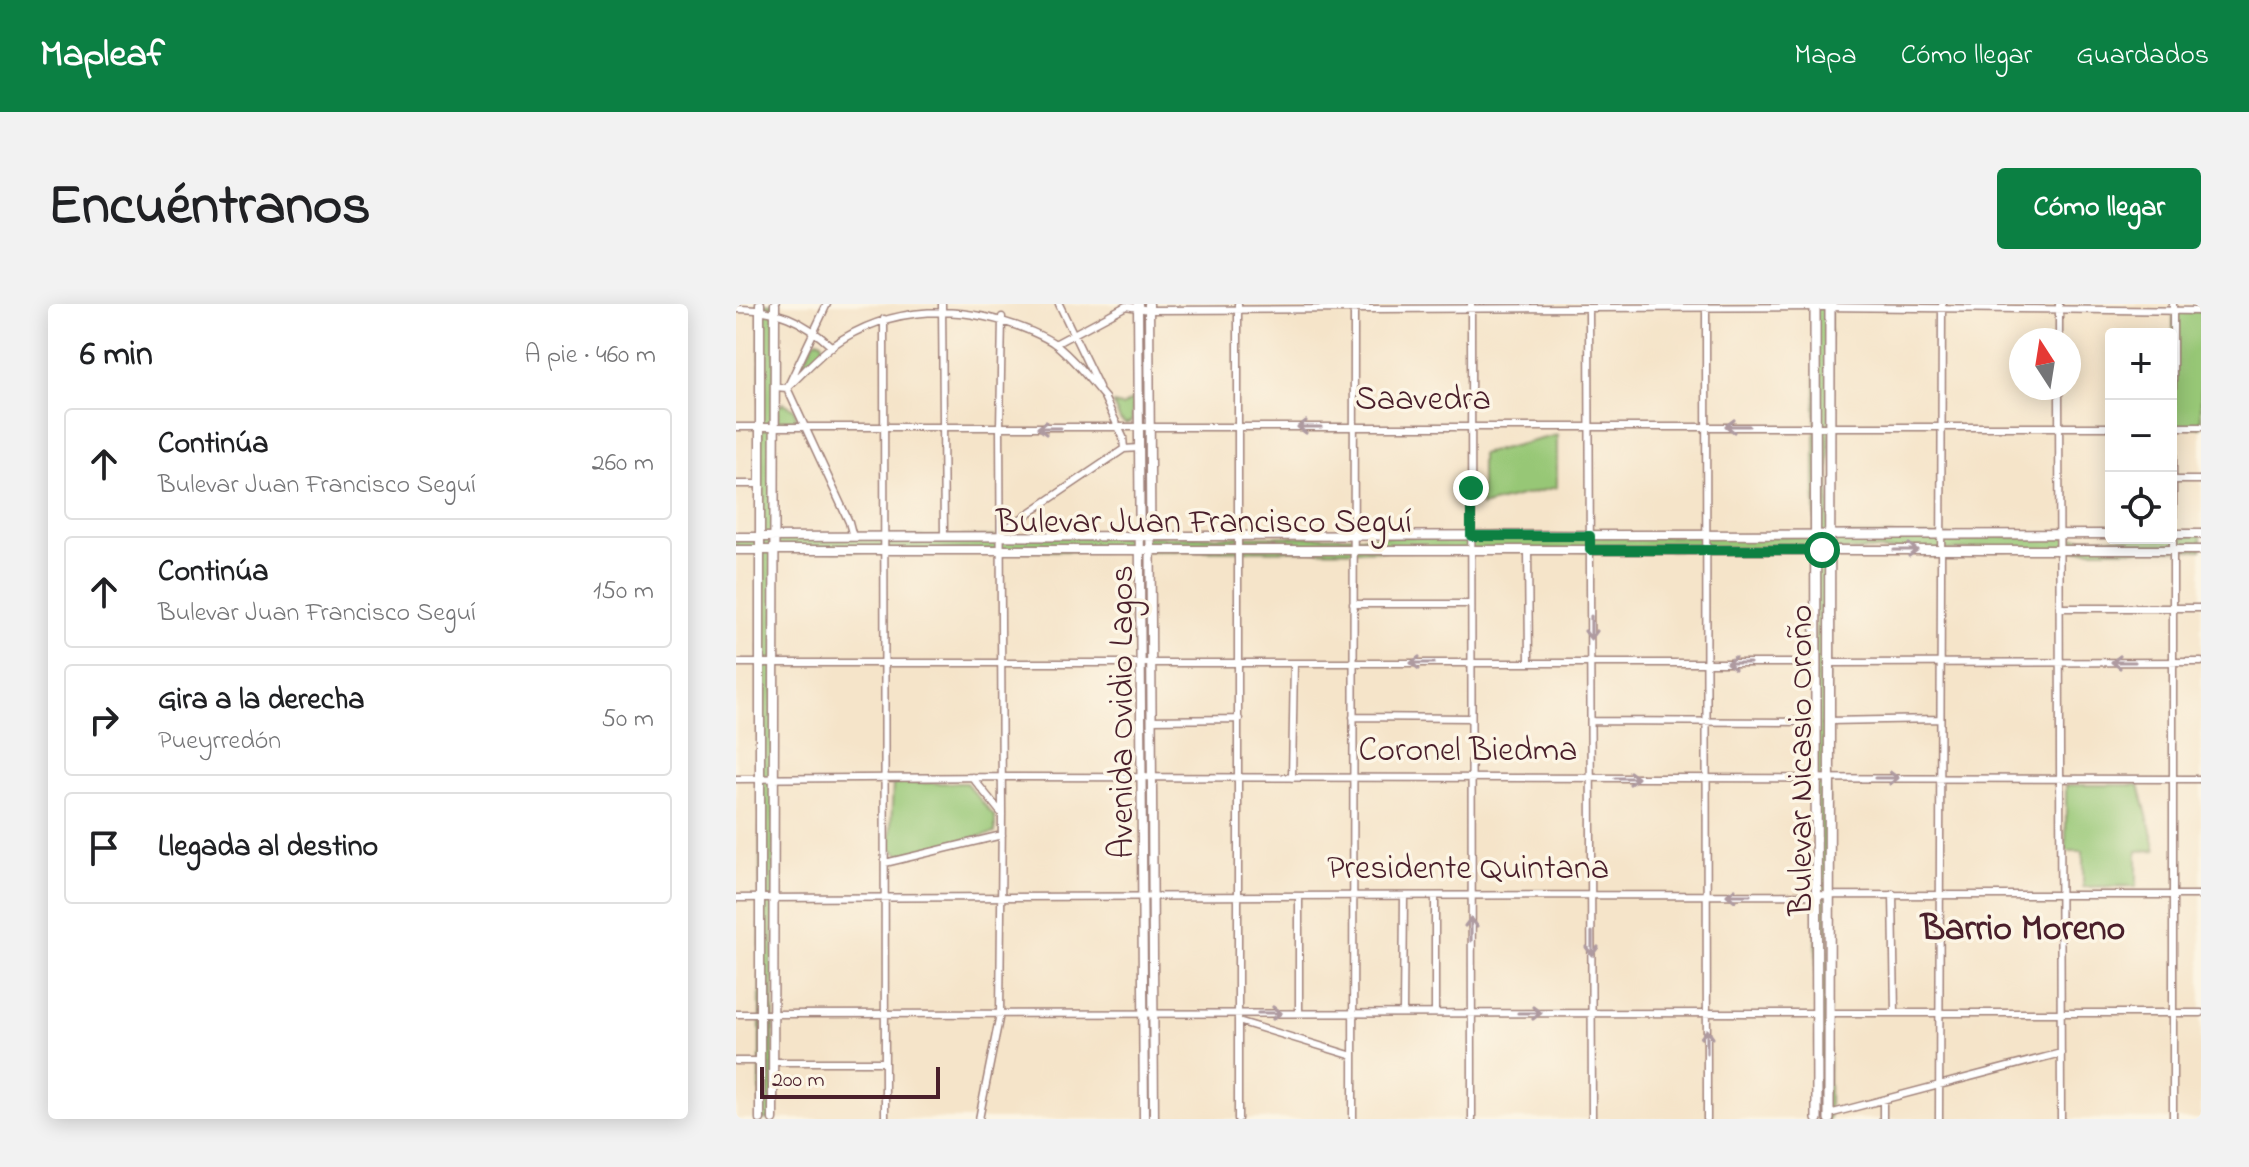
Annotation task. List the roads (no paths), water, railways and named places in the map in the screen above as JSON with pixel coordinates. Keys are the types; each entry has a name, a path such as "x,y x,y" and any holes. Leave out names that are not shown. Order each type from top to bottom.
{"main road":[{"path":"760,306 760,1119"},
{"name":"Avenida Ovidio Lagos","path":"1138,306 1141,778 1154,1013 1154,1119"},
{"name":"Bulevar Nicasio Oroño","path":"1815,306 1817,1118"},
{"name":"Bulevar Nicasio Oroño","path":"1829,1117 1830,306"},
{"path":"773,1119 775,307"},
{"name":"Avenida Ovidio Lagos","path":"1144,1119 1143,1013 1151,777 1149,307"},
{"name":"Bulevar Juan Francisco Seguí","path":"736,537 2105,534"},
{"path":"2177,534 2201,534"},
{"name":"Bulevar Juan Francisco Seguí","path":"736,550 2201,550"}],"street":[{"path":"787,388 827,304"},
{"path":"1059,304 1119,427 1124,449"},
{"path":"775,387 787,388 832,347 856,331 902,312 943,305 1002,317 1055,344 1105,398"},
{"path":"943,305 944,537"},
{"path":"1055,344 1126,306 1942,306 2173,308 2201,311"},
{"path":"1471,306 1472,1119"},
{"path":"1939,1119 1942,306"},
{"path":"736,309 775,307 814,330 832,347"},
{"path":"1238,307 1238,1119"},
{"path":"1353,1119 1354,307"},
{"path":"2059,307 2059,328"},
{"path":"1589,308 1592,1119"},
{"path":"1706,308 1707,1119"},
{"path":"2172,400 2173,308"},
{"path":"979,1119 1000,1014 1002,317"},
{"path":"884,319 885,1119"},
{"path":"787,388 808,428 853,537"},
{"path":"2059,400 2061,1119"},
{"name":"Saavedra","path":"736,427 2105,427"},
{"path":"2177,427 2201,427"},
{"path":"1001,535 1124,449 1139,448"},
{"path":"2177,480 2201,480"},
{"path":"736,484 760,484"},
{"path":"2173,544 2173,1119"},
{"path":"1528,550 1529,663"},
{"path":"1353,604 1471,604"},
{"path":"2061,608 2201,608"},
{"path":"1828,663 2201,662"},
{"path":"736,663 1816,663"},
{"path":"1292,778 1294,663"},
{"path":"1353,717 1471,718"},
{"path":"1151,720 1239,719"},
{"path":"1828,721 1940,719"},
{"path":"1591,721 1816,722"},
{"path":"972,777 1002,814"},
{"name":"Coronel Biedma","path":"736,779 2201,779"},
{"path":"885,863 1002,835"},
{"path":"1893,894 1895,1013"},
{"name":"Presidente Quintana","path":"736,898 1001,895 2201,895"},
{"path":"1403,1013 1404,896"},
{"path":"1435,896 1435,1013"},
{"path":"1299,897 1299,1013"},
{"path":"736,1014 1154,1013 1238,1017 1299,1013 1817,1013"},
{"path":"1829,1013 2201,1013"},
{"path":"1238,1017 1353,1056"},
{"path":"1829,1117 2061,1053"},
{"path":"736,1061 761,1061"},
{"path":"773,1062 885,1062"},
{"path":"1883,1101 1883,1119"},
{"path":"1806,1119 1817,1118"}],"district":[{"name":"Barrio Moreno","path":"2023,930"}]}
